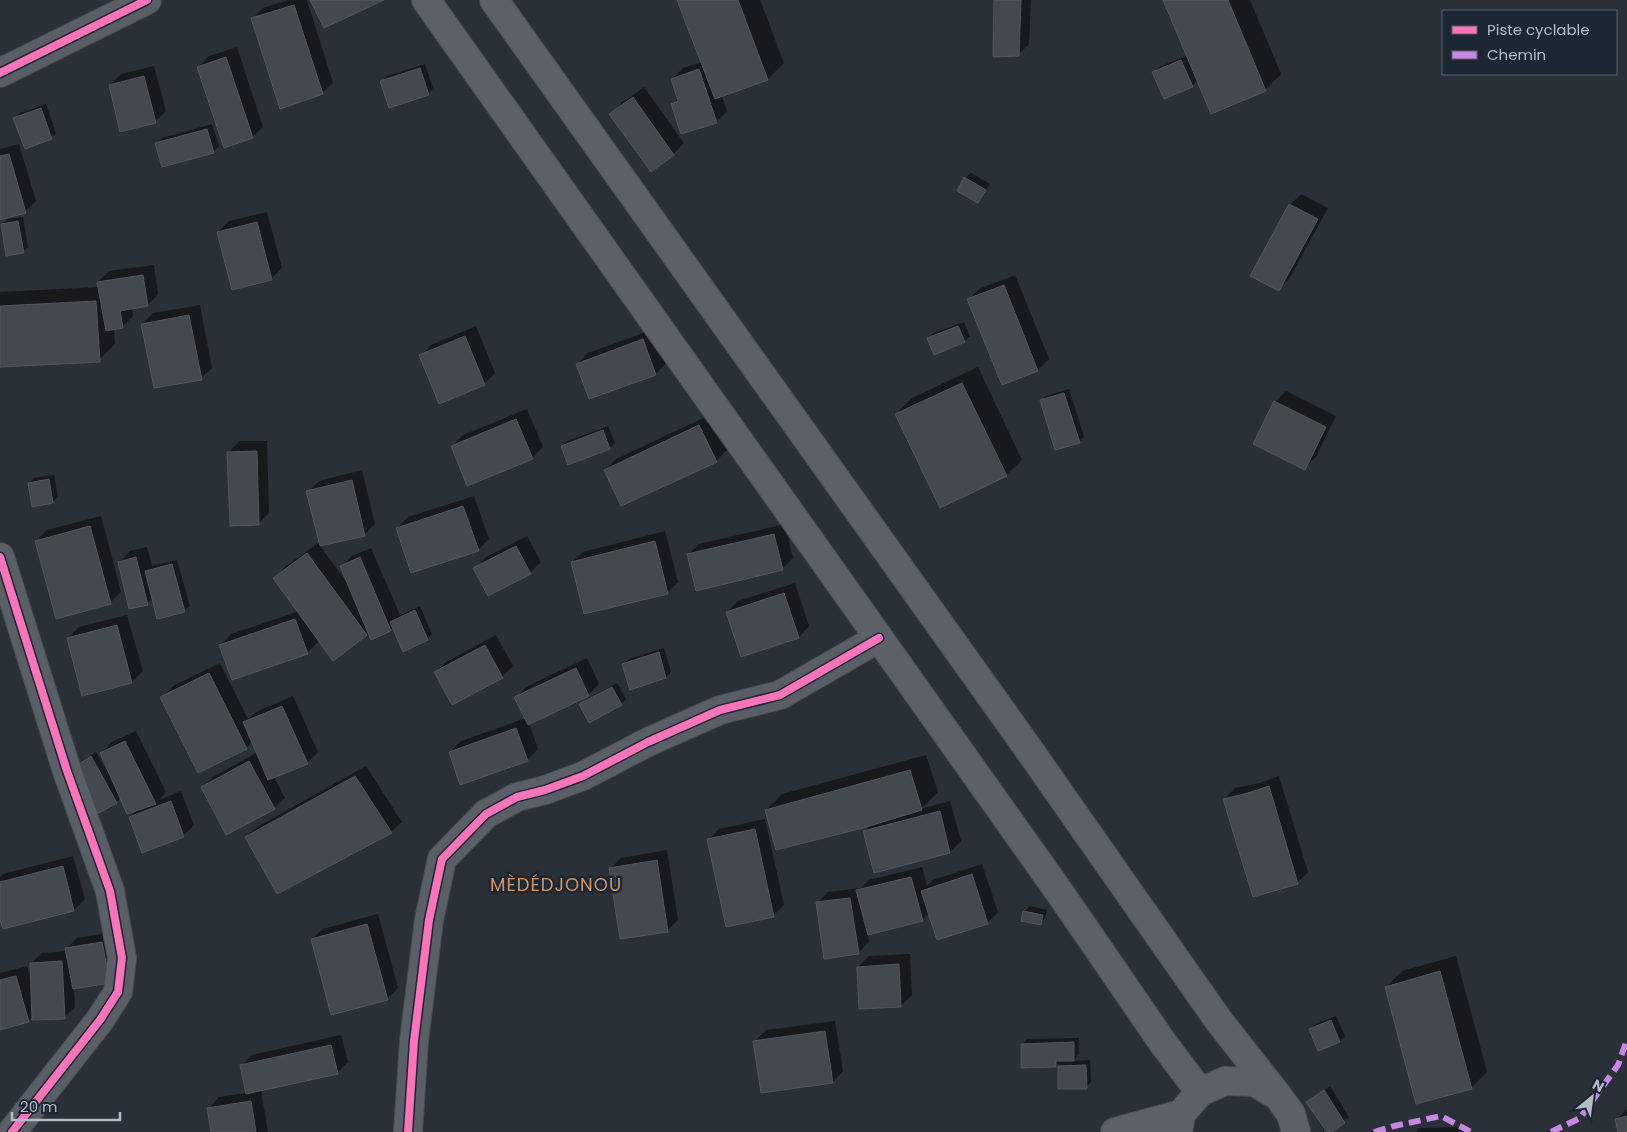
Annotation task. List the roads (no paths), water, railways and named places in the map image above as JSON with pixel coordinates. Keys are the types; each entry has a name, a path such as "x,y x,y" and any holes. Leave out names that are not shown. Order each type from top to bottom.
{"main road":[{"path":"426,0 1060,893 1163,1043 1200,1092"},
{"path":"494,0 1031,752 1219,1021 1291,1114 1296,1132"},
{"path":"1115,1132 1180,1123 1200,1092 1225,1081 1254,1082 1278,1096"}],"street":[{"path":"0,73 148,0"},
{"path":"0,556 66,771 110,891 122,958 118,992 100,1020 12,1132"},
{"path":"408,1132 417,1022 429,920 440,868 442,859 473,826 486,814 516,797 545,790 583,776 648,742 720,710 780,695 879,638"}],"district":[{"name":"MÈDÉDJONOU","path":"556,885"}]}
